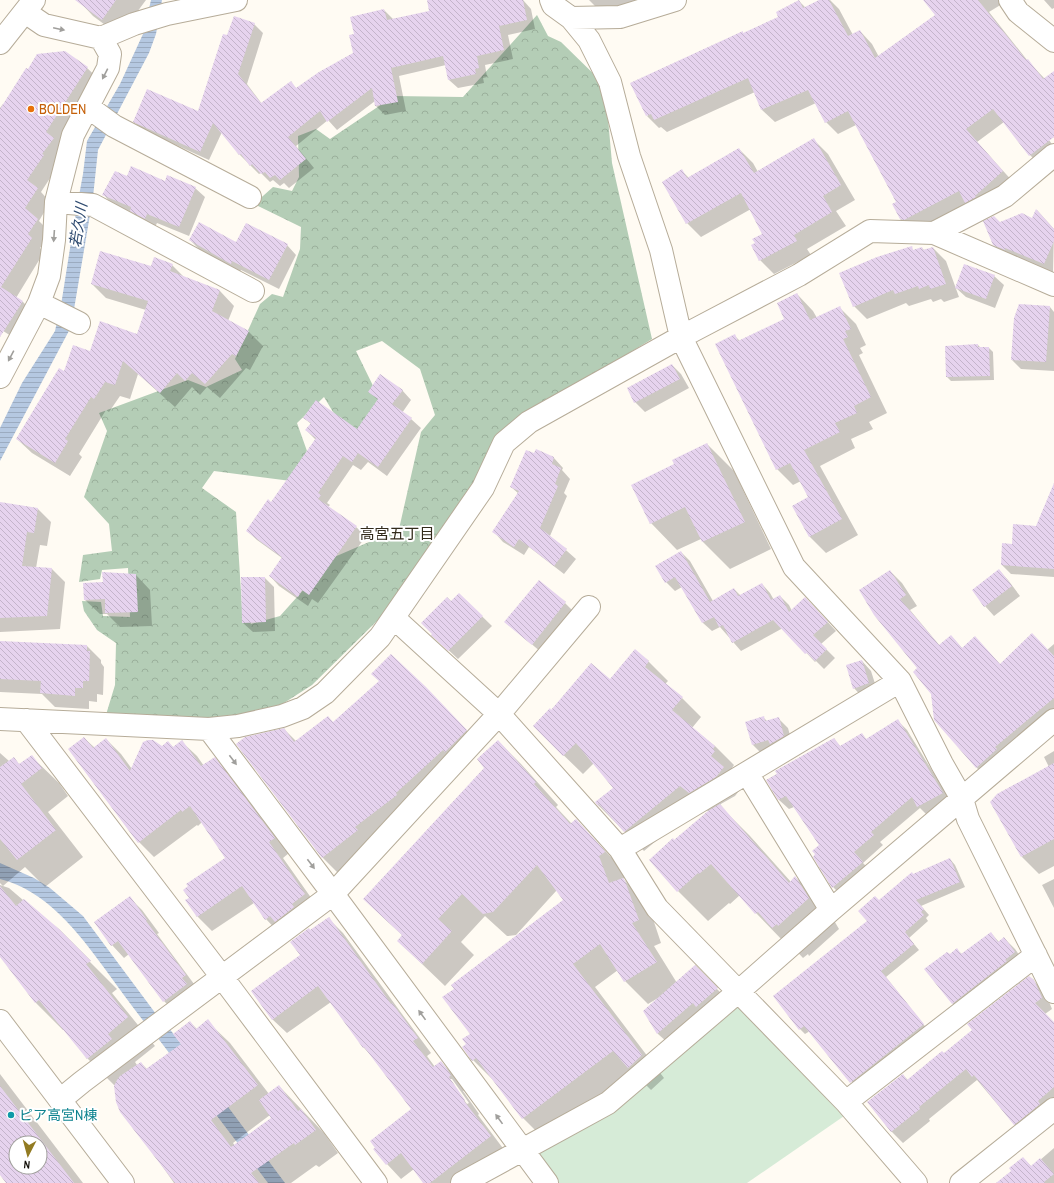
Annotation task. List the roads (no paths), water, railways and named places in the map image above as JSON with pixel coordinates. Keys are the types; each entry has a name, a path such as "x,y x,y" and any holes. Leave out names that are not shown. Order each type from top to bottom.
{"street":[{"path":"0,43 29,6 44,25 101,38 134,24 167,14 236,0"},
{"path":"551,0 553,5 571,18 590,40 610,82 629,156 661,250 681,337 794,567 900,681 942,764 962,798 968,819 1054,992"},
{"path":"571,18 620,17 674,0"},
{"path":"1010,0 1018,12 1054,41"},
{"path":"0,377 44,305 59,202 73,135 91,109 108,68 110,54 101,38"},
{"path":"91,109 114,126 250,197"},
{"path":"934,233 1005,196 1054,155"},
{"path":"59,202 93,205 253,291"},
{"path":"0,719 209,729 238,726 282,716 303,708 325,693 380,637 484,488 504,444 529,422 681,337 799,275 870,231 934,233 1054,285"},
{"path":"44,305 79,323"},
{"path":"60,1100 333,894 499,714 589,607"},
{"path":"394,618 499,714 620,849 657,908 846,1102 916,1183"},
{"path":"620,849 900,681"},
{"path":"26,720 222,977 376,1183"},
{"path":"462,1183 608,1102 739,992 830,910 1054,720"},
{"path":"209,729 547,1183"},
{"path":"747,773 830,910"},
{"path":"846,1102 1036,955"},
{"path":"0,1021 123,1183"},
{"path":"961,1183 1054,1109"}],"water":[{"name":"若久川","path":"151,0 162,0 156,34 149,53 98,150 93,197 71,327 0,461 0,428 22,383 55,331 62,299 83,174 87,141 120,84 143,34"},
{"path":"0,863 34,878 50,888 83,916 285,1183 268,1183 84,941 47,903 17,885 0,879"}],"place":[{"name":"BOLDEN","path":"31,109"},
{"name":"ピア高宮N棟","path":"11,1115"}],"district":[{"name":"高宮五丁目","path":"397,533"}]}
